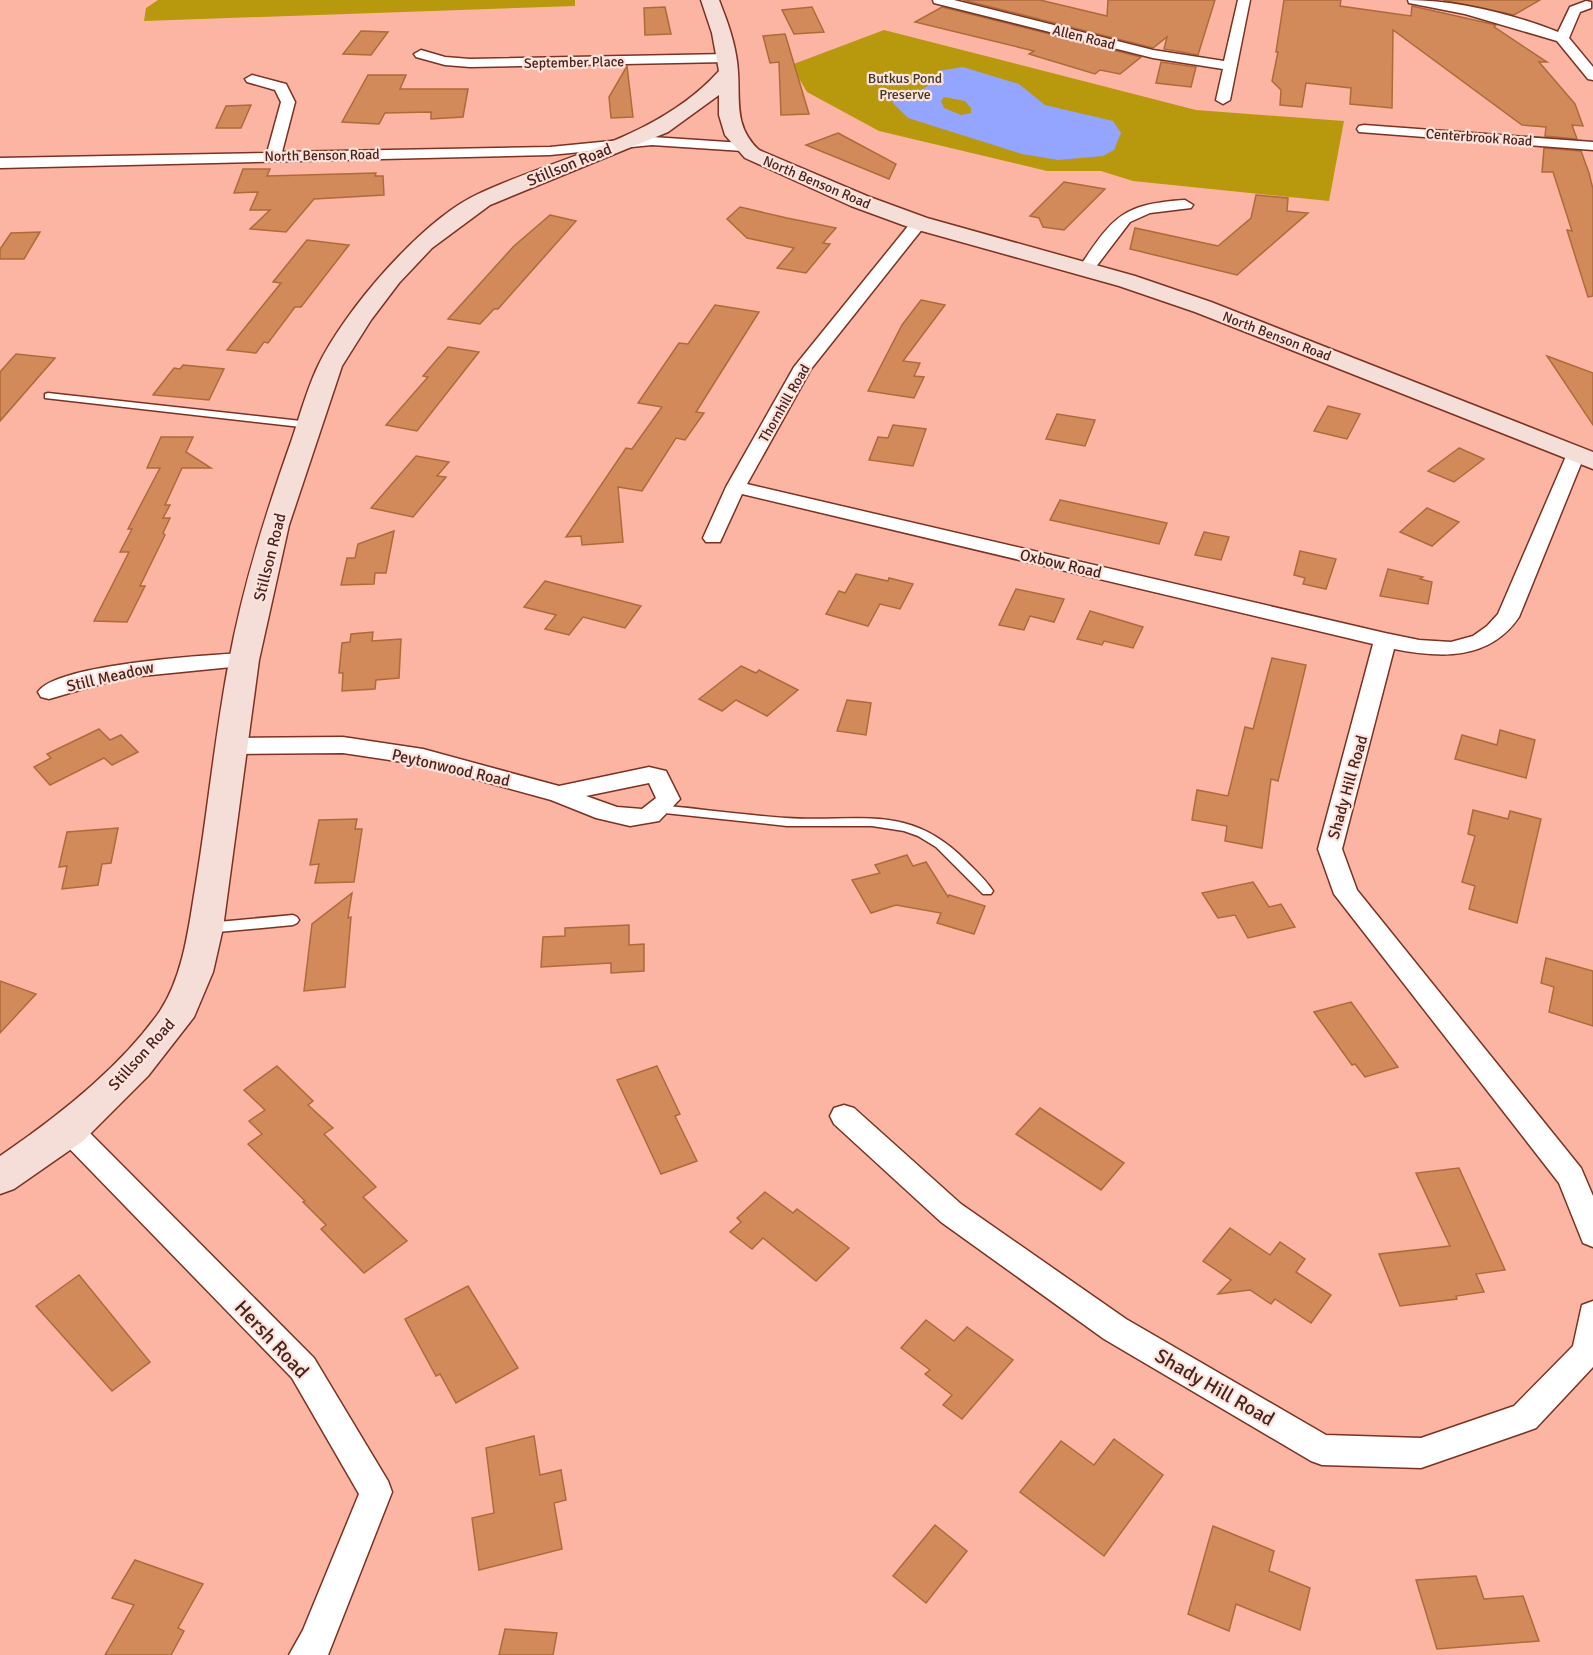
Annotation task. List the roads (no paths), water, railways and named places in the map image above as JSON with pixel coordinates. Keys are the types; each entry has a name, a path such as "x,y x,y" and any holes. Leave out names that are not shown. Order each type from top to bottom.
{"street":[{"path":"710,0 718,18 728,64 727,112 730,127 743,147"},
{"name":"Allen Road","path":"939,0 1153,54 1230,66"},
{"path":"1223,100 1244,0"},
{"path":"1414,0 1509,20 1562,38 1593,76"},
{"path":"1562,38 1575,10 1586,5"},
{"name":"September Place","path":"422,54 447,62 728,64"},
{"name":"Stillson Road","path":"0,1177 69,1130 135,1065 176,1017 195,972 206,928 234,746 244,660 275,525 330,366 361,317 391,278 424,243 482,200 661,128 707,96 728,64"},
{"path":"252,79 281,87 288,102 274,156"},
{"name":"Centerbrook Road","path":"1364,129 1593,146"},
{"name":"North Benson Road","path":"0,164 550,151 672,141 743,147 784,169 919,223 1086,269 1203,307 1585,457"},
{"path":"1086,269 1115,228 1129,214 1145,207 1185,205"},
{"name":"Thornhill Road","path":"713,538 736,487 803,368 919,223"},
{"path":"1385,640 1431,649 1450,650 1485,638 1498,629 1508,617 1585,457"},
{"name":"Oxbow Road","path":"736,487 1385,640"},
{"name":"Shady Hill Road","path":"1385,640 1362,735 1330,849 1346,894 1571,1177 1593,1234"},
{"name":"Still Meadow","path":"49,692 70,683 144,665 244,660"},
{"name":"Peytonwood Road","path":"234,746 343,745 423,757 559,794 635,819 650,816 668,799 665,788 658,777 649,775 559,794"},
{"name":"Shady Hill Road","path":"844,1116 951,1213 1096,1315 1322,1450 1421,1453 1525,1417 1587,1352 1593,1315"},
{"name":"Hersh Road","path":"69,1130 303,1368 376,1492 316,1642 307,1655"}],"lane":[{"path":"48,396 310,425"},
{"path":"659,809 788,822 883,822 909,828 925,834 944,849 987,891"},
{"path":"206,928 293,920"}],"water":[{"path":"963,67 1019,84 1045,105 1113,121 1121,133 1114,150 1103,156 1058,160 1022,154 908,118 892,102 928,86 938,78 938,71","holes":["944,97 965,101 971,108 971,113 961,115 944,108 941,101"]}],"park label":[{"name":"Butkus Pond Preserve","path":"905,86"}]}
